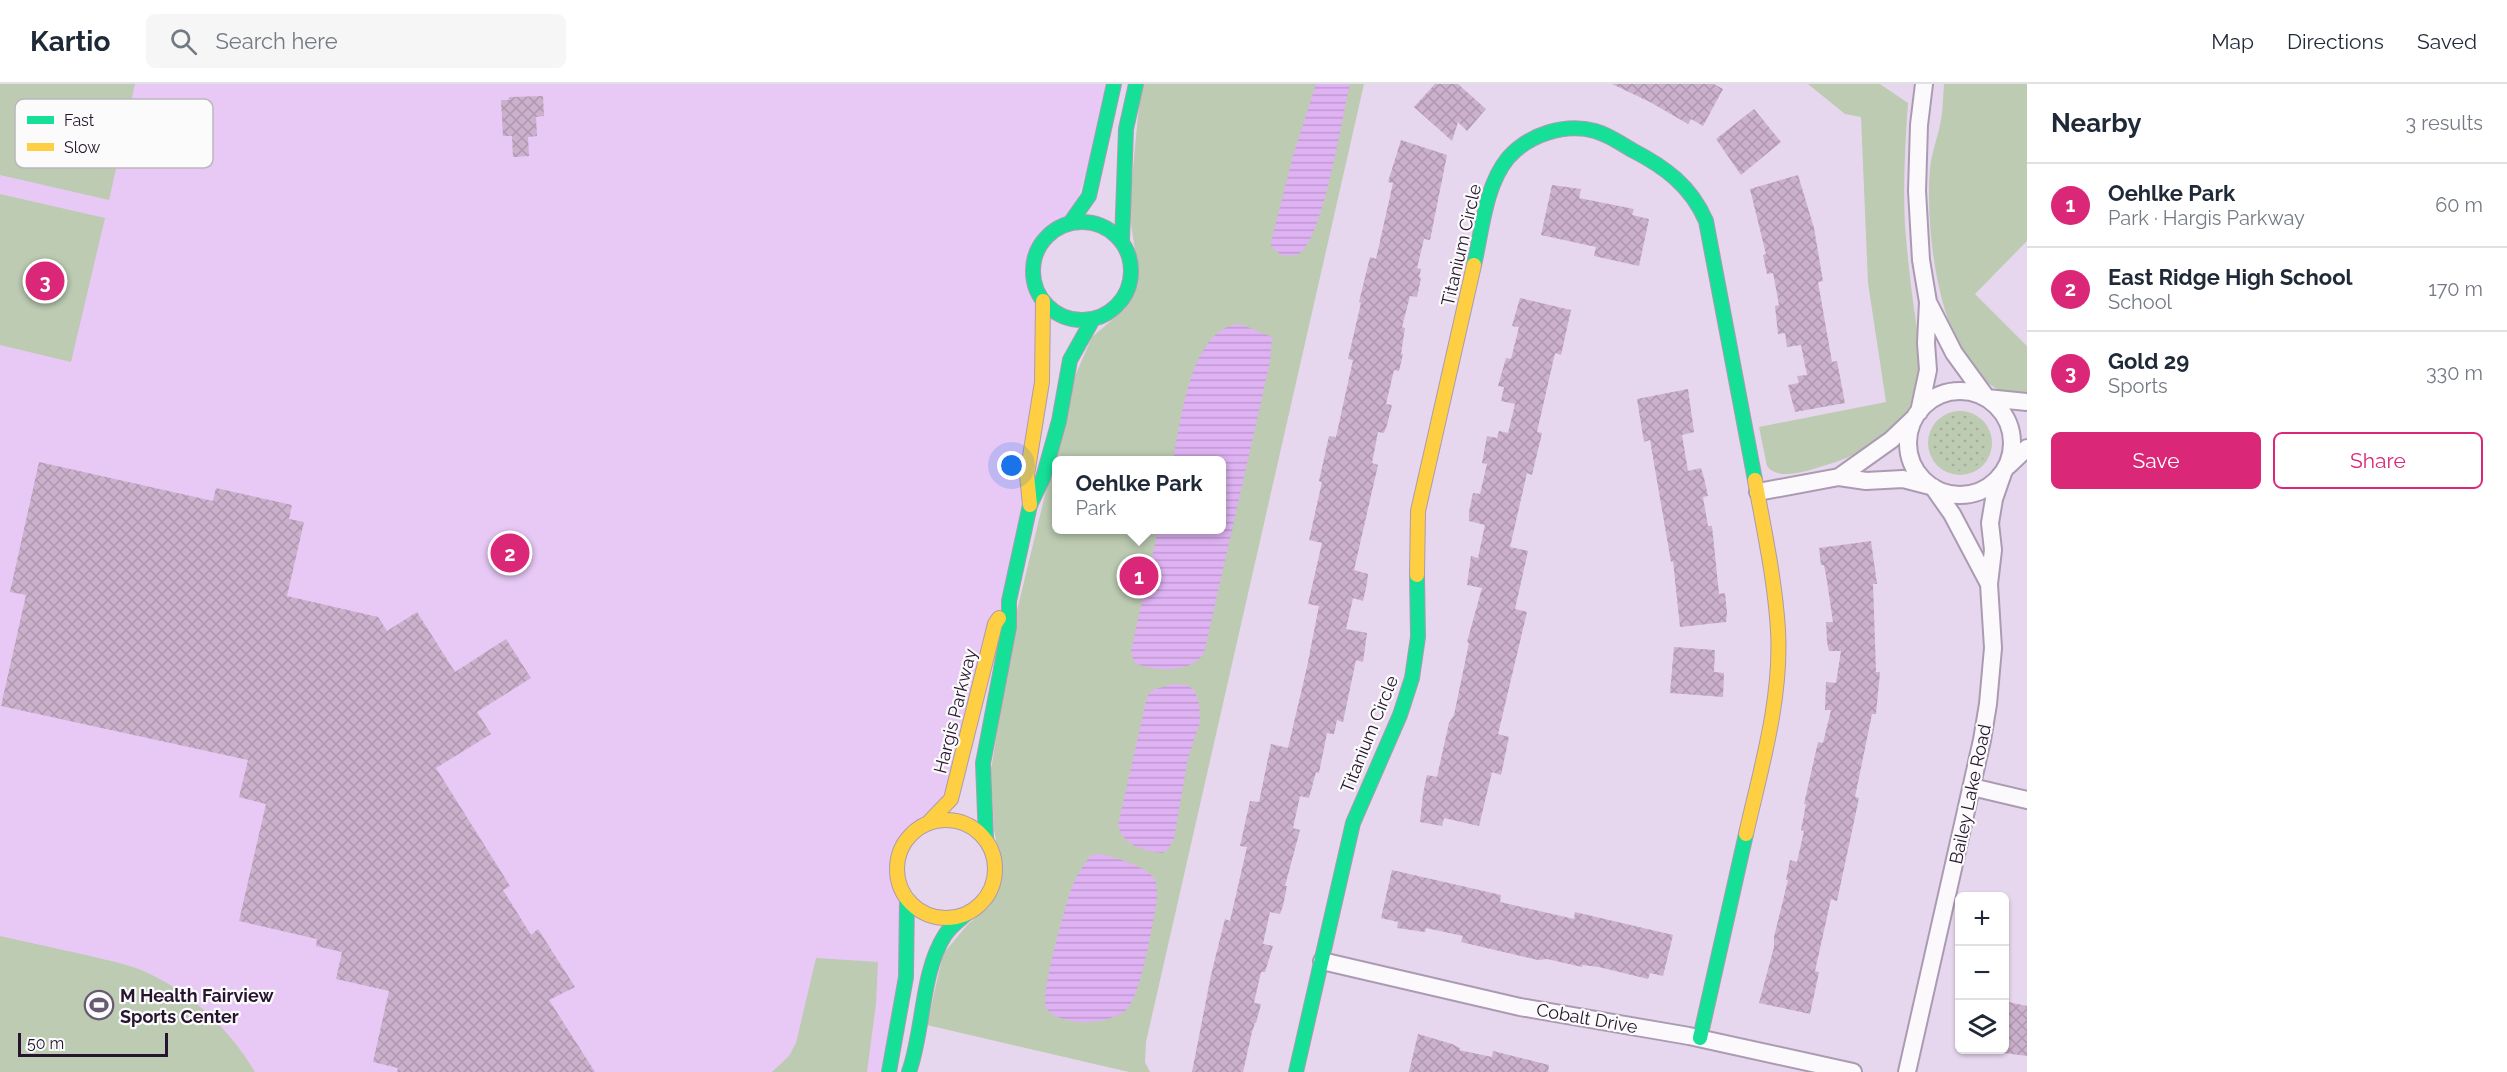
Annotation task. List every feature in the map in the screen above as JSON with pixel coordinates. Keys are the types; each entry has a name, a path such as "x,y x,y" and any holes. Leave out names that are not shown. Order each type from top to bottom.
{"street":[{"path":"1070,223 1089,196 1114,84"},
{"path":"1122,241 1126,129 1136,84"},
{"path":"1924,84 1918,142 1917,206 1921,260 1928,302 1926,343 1928,370 1918,413 1910,429 1909,452 1918,472 1932,486"},
{"name":"Titanium Circle","path":"1296,1072 1353,823 1400,716 1412,678 1418,637 1416,541 1419,510 1496,176 1504,163 1526,142 1539,135 1561,129 1595,131 1665,168 1692,194 1702,212 1708,229 1772,571 1777,613 1776,687 1770,727 1700,1038"},
{"path":"1084,222 1099,224 1112,231 1122,241 1129,256 1132,272 1128,288 1120,302 1108,313 1093,319 1079,320 1053,311 1043,301 1034,279 1036,255 1051,233 1070,223 1084,222"},
{"name":"Hargis Parkway","path":"1030,505 1027,476 1042,382 1043,301"},
{"path":"1928,302 1958,360 1987,398 2002,411 2011,430 2012,452 2003,473"},
{"name":"Hargis Parkway","path":"986,840 983,763 1009,627 1008,601 1030,505 1046,467 1059,421 1070,360 1093,319"},
{"path":"1839,477 1891,440 1927,402 1950,392 1968,391 1987,398 2027,402"},
{"path":"1758,492 1839,477 1866,481 1903,479 1932,486 1951,494 1971,494 1986,488 2027,448"},
{"name":"Bailey Lake Road","path":"1907,1072 1983,740 1992,673 1992,619 1989,584 1993,550 1991,514 2003,473"},
{"name":"Bailey Lake Road","path":"1932,486 1952,514 1989,584"},
{"name":"Hargis Parkway","path":"927,824 951,799 995,624 1008,601"},
{"path":"1972,788 2027,800"},
{"path":"889,1072 906,977 906,899 900,885 897,869 898,857 913,832 927,824 943,820 959,822 974,829 986,840 995,868 993,882 987,896 945,935 933,965 926,1009 909,1072"},
{"path":"906,899 918,910 933,916 949,918 965,915"},
{"name":"Cobalt Drive","path":"1322,961 1520,1006 1700,1038 1853,1072"}],"shaded area":[{"path":"0,84 1114,84 1070,223 1051,233 1036,255 1033,272 1039,295 1030,505 961,763 927,824 913,833 903,846 899,857 897,869 900,885 907,899 889,1072 255,1072 241,1051 189,997 147,972 107,960 0,936"},
{"path":"1316,84 1350,84 1318,221 1310,239 1300,253 1292,256 1281,255 1271,246 1272,238 1293,156"},
{"path":"1240,324 1272,337 1270,362 1204,653 1198,660 1182,668 1162,669 1142,666 1134,662 1131,651 1157,534 1226,534 1226,456 1174,456 1185,401 1199,358 1210,341 1223,329"},
{"path":"1174,684 1187,685 1195,691 1199,704 1200,722 1188,758 1174,839 1163,853 1142,849 1129,843 1118,825 1147,697 1152,690"},
{"path":"1100,854 1129,862 1149,873 1156,882 1157,900 1142,975 1132,1002 1126,1010 1103,1020 1074,1021 1060,1018 1048,1010 1045,999 1047,985 1072,887 1080,870 1091,855"}],"green space":[{"path":"0,84 135,84 132,99 15,99 15,168 116,168 109,200 0,175"},
{"path":"1141,84 1364,84 1146,1042 1145,1062 1150,1072 1129,1072 927,1025 943,954 968,924 989,907 998,892 1001,865 994,830 991,770 1014,623 1052,466 1052,534 1226,534 1226,456 1054,456 1072,383 1092,337 1125,309 1136,288 1138,270 1129,211"},
{"path":"1808,84 1880,84 1908,103 1905,226 1920,362 1912,402 1906,414 1887,434 1864,450 1839,461 1803,472 1786,474 1772,471 1767,466 1759,427 1886,402 1868,283 1861,117 1845,114"},
{"path":"1944,84 2027,84 2027,241 1975,294 2027,346 2027,395 1996,388 1974,369 1959,345 1947,317 1933,255 1929,194 1931,163 1941,120"},
{"path":"0,194 105,218 71,362 0,345"},
{"path":"1954,411 1966,411 1983,420 1990,431 1992,443 1990,455 1983,466 1966,475 1954,475 1942,470 1933,461 1928,449 1928,437 1933,425 1942,416"},
{"path":"1960,415 1971,417 1980,423 1986,432 1988,443 1986,454 1980,463 1971,469 1960,471 1949,469 1940,463 1934,454 1932,443 1934,432 1940,423 1949,417"},
{"name":"M Health Fairview Sports Center","path":"0,936 125,965 141,970 164,982 180,991 209,1014 234,1041 255,1072 0,1072"},
{"path":"816,958 878,962 876,1004 867,1072 772,1072 789,1056 796,1043"}],"building":[{"path":"1435,84 1458,84 1486,109 1467,131 1458,122 1452,141 1414,107"},
{"path":"1612,84 1714,84 1723,89 1703,126 1691,119 1688,124"},
{"path":"543,96 544,116 536,117 537,136 528,137 529,156 513,157 512,136 503,136 501,100 509,100 509,97"},
{"path":"1754,109 1781,142 1741,175 1716,139"},
{"path":"1401,140 1447,155 1430,240 1424,239 1417,268 1421,269 1419,277 1421,278 1417,297 1410,296 1402,327 1405,328 1401,354 1403,354 1399,371 1394,370 1386,404 1392,405 1384,433 1378,432 1372,463 1378,465 1354,570 1368,574 1367,583 1363,601 1353,598 1346,629 1367,633 1363,662 1356,660 1343,722 1337,720 1334,734 1327,733 1319,773 1316,772 1309,798 1300,796 1293,828 1300,830 1285,886 1287,886 1283,906 1280,914 1270,912 1263,944 1273,946 1265,972 1261,972 1254,1003 1261,1004 1243,1072 1192,1072 1211,975 1225,919 1230,921 1247,847 1240,846 1250,801 1259,802 1271,744 1288,748 1307,667 1319,606 1308,604 1322,543 1309,540 1322,482 1319,481 1329,436 1336,437 1353,360 1348,359 1361,303 1359,302 1370,257 1376,259 1393,183 1388,182"},
{"path":"1798,175 1814,228 1823,281 1818,282 1832,362 1837,361 1845,403 1795,412 1788,385 1799,383 1797,376 1807,375 1801,345 1787,347 1785,333 1778,334 1775,306 1779,305 1773,273 1767,274 1763,255 1766,254 1750,189"},
{"path":"1552,185 1581,189 1579,198 1634,209 1632,215 1649,219 1639,266 1594,256 1596,247 1541,235"},
{"path":"1520,298 1571,310 1561,355 1555,353 1537,432 1542,433 1532,475 1527,473 1510,547 1528,551 1515,609 1527,612 1498,734 1509,737 1501,775 1492,772 1479,826 1444,818 1442,826 1420,822 1423,794 1427,775 1437,777 1449,723 1454,715 1469,643 1467,642 1482,588 1467,585 1471,556 1478,558 1485,525 1469,521 1469,512 1473,493 1480,494 1487,464 1482,463 1487,436 1497,438 1499,431 1508,433 1515,404 1501,401 1504,387 1498,386 1506,358 1511,359 1519,327 1512,326"},
{"path":"1688,389 1694,432 1682,435 1688,471 1701,468 1704,478 1708,496 1703,497 1708,526 1712,526 1719,594 1725,593 1727,613 1726,622 1680,627 1673,561 1671,562 1650,440 1644,442 1637,399"},
{"path":"39,462 213,501 216,488 292,505 289,519 304,522 287,596 378,617 387,631 417,612 455,672 506,639 531,678 477,712 491,734 436,768 510,886 503,890 531,935 538,929 575,987 549,1000 595,1072 397,1072 398,1068 373,1062 389,991 336,979 342,952 316,946 317,939 239,921 266,804 239,797 248,760 1,706 26,595 10,592"},
{"path":"1871,541 1877,584 1873,584 1876,672 1880,672 1876,714 1872,714 1855,797 1859,798 1837,901 1831,899 1815,971 1819,972 1810,1014 1759,1003 1774,947 1774,937 1788,880 1786,880 1790,860 1797,862 1804,831 1801,830 1806,804 1804,804 1818,742 1823,743 1831,710 1825,710 1826,682 1836,683 1841,651 1829,651 1827,642 1826,622 1833,622 1819,548"},
{"path":"1674,647 1715,650 1714,672 1724,673 1723,697 1670,693"},
{"path":"1392,870 1501,895 1500,902 1574,919 1575,912 1673,935 1663,976 1650,973 1648,979 1599,967 1582,965 1582,967 1547,959 1538,960 1461,942 1463,936 1426,928 1425,932 1397,928 1398,922 1381,918"},
{"path":"2009,1002 2027,1006 2027,1056 2009,1054"},
{"path":"1418,1034 1452,1044 1460,1048 1459,1050 1492,1057 1493,1051 1549,1065 1548,1072 1409,1072"}],"traffic: fast":[{"path":"1070,223 1089,196 1114,84"},
{"path":"1122,241 1126,129 1136,84"},
{"path":"1474,265 1485,209 1500,169 1517,150 1537,137 1548,132 1572,128 1595,131 1614,139 1666,171 1685,188 1706,221 1755,480"},
{"path":"1082,222 1101,226 1117,236 1127,252 1131,271 1127,290 1117,306 1101,316 1082,320 1063,316 1047,306 1037,290 1033,271 1037,252 1047,236 1063,226 1082,222"},
{"path":"986,840 983,763 1009,627 1009,601 1030,505 1043,478 1059,421 1070,360 1093,319"},
{"path":"1296,1072 1353,823 1400,715 1412,678 1418,637 1417,575"},
{"path":"1700,1038 1746,834"},
{"path":"889,1072 906,977 907,899"},
{"path":"909,1072 918,1038 931,966 947,932 965,915"}],"traffic: slow":[{"path":"1417,575 1418,511 1474,265"},
{"path":"1030,505 1027,475 1042,382 1043,301"},
{"path":"1746,834 1774,707 1778,656 1774,592 1755,480"},
{"path":"927,824 951,799 995,624 999,618"},
{"path":"946,820 965,824 980,835 991,850 995,869 991,888 980,903 965,914 946,918 927,914 912,903 901,888 897,869 901,850 912,835 927,824 946,820"}],"place":[{"name":"Gold 29","path":"45,281"},
{"name":"East Ridge High School","path":"510,553"},
{"name":"Oehlke Park","path":"1139,576"},
{"name":"M Health Fairview Sports Center","path":"99,1005"}]}
